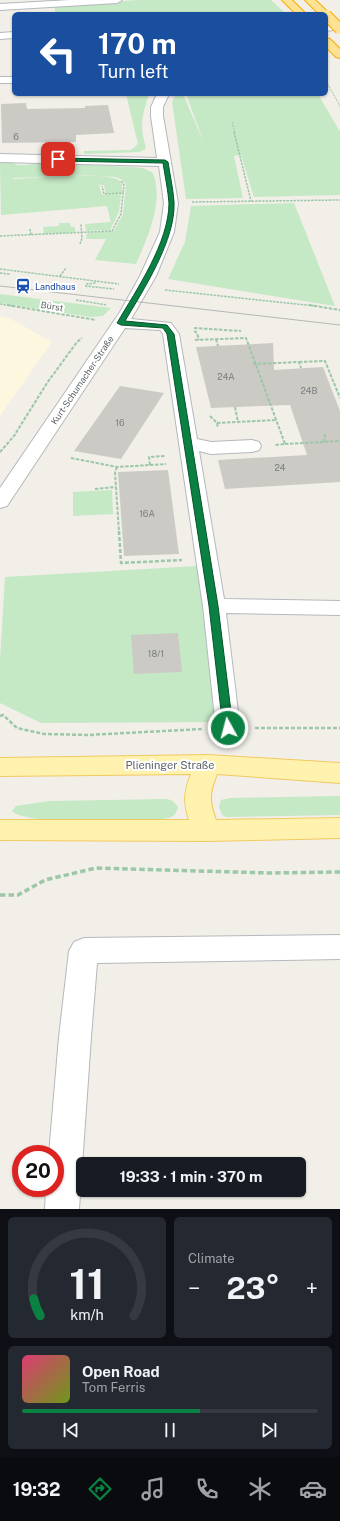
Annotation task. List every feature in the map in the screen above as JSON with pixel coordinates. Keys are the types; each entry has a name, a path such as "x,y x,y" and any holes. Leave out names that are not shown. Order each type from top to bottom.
{"highway":[{"path":"287,0 299,12"},
{"path":"310,0 324,12"},
{"path":"328,16 340,27"},
{"path":"328,43 340,55"}],"main road":[{"name":"Plieninger Straße","path":"0,767 208,764 340,773"},
{"path":"206,831 197,804 199,787 208,764"},
{"path":"0,781 35,766"},
{"path":"7,826 206,831 340,828"}],"street":[{"path":"0,7 117,0"},
{"path":"328,28 340,27"},
{"path":"0,36 12,35"},
{"path":"0,80 12,80"},
{"name":"Kurt-Schumacher-Straße","path":"1,503 121,323 134,286 167,232 171,203 165,162 157,125 157,107 162,96"},
{"path":"0,158 26,162 165,162"},
{"path":"121,323 165,326 171,334 214,606 228,728"},
{"path":"189,449 252,446"},
{"path":"214,606 340,608"},
{"path":"62,1209 84,951 340,947"}],"path":[{"path":"328,85 340,106"},
{"path":"232,122 251,201"},
{"path":"0,236 112,231 120,214 123,193 104,194 102,186"},
{"path":"171,203 340,200"},
{"path":"80,244 82,232 81,224"},
{"path":"30,230 31,235"},
{"path":"60,276 66,268"},
{"path":"0,270 134,286 308,304 340,310"},
{"path":"0,273 9,274 8,275"},
{"path":"100,282 86,285 115,289"},
{"path":"76,300 114,306"},
{"name":"Bürst","path":"0,304 101,320"},
{"path":"165,326 241,331"},
{"path":"197,333 199,340"},
{"path":"0,452 14,436 47,383 77,342 87,334"},
{"path":"194,340 246,338 253,364 277,420 285,444"},
{"path":"216,339 218,346"},
{"path":"253,364 325,361 340,398"},
{"path":"299,362 301,368"},
{"path":"235,407 238,422"},
{"path":"217,423 277,420"},
{"path":"324,442 325,434"},
{"path":"252,446 340,441"},
{"path":"71,458 117,467 150,465 149,457 189,449"},
{"path":"117,467 115,472 122,563 186,560"},
{"path":"95,488 116,487"},
{"path":"0,716 3,715 18,728 44,734 88,735 228,728 340,728"},
{"path":"0,895 18,895 45,880 96,868 340,872"}],"shaded area":[{"path":"0,316 9,318 52,342 0,416"}],"green space":[{"path":"138,0 271,0 284,12 55,12 55,6"},
{"path":"126,96 148,96 142,121 146,148 139,152 84,154 84,151 131,150 138,144"},
{"path":"175,96 184,96 204,143 187,96 319,96 340,132 340,195 254,197 241,155 234,156 243,198 186,199 172,102"},
{"path":"0,163 25,165 42,163 143,168 153,173 156,184 156,207 150,231 136,264 95,260 106,239 86,239 87,233 114,231 123,214 126,184 121,179 115,177 85,175 109,177 119,180 122,185 122,193 106,194 104,185 99,185 102,195 121,194 119,212 110,230 86,231 85,224 111,222 107,206 1,215","holes":["62,176 52,177 13,179"]},
{"path":"294,203 335,306 168,279 185,242 191,206"},
{"path":"59,223 70,223 71,227 75,227 75,232 44,234 43,227 59,226"},
{"path":"0,294 111,308 103,316 91,317 0,303"},
{"path":"112,490 113,514 73,516 73,492"},
{"path":"198,566 223,722 41,723 0,703 0,661 5,577"},
{"path":"340,796 340,815 226,817 222,815 219,806 221,800 230,798"},
{"path":"167,799 173,801 178,807 173,816 162,819 60,821 22,816 12,811 16,806 50,801"}],"building":[{"path":"26,103 27,109 85,108 85,106 108,105 114,133 76,135 76,142 2,143 1,104"},
{"path":"273,343 274,370 323,367 340,411 340,482 225,489 218,460 307,455 290,405 211,408 196,347"},
{"path":"120,386 164,393 121,459 74,451"},
{"path":"168,470 179,554 124,556 118,472"},
{"path":"178,633 182,672 134,674 131,635"}],"tram line":[{"path":"0,286 340,325"}],"place":[{"name":"Landhaus","path":"23,286"}],"route":[{"path":"58,159 165,162 171,203 167,232 148,276 121,323 165,326 171,334 214,606 228,728"}]}
